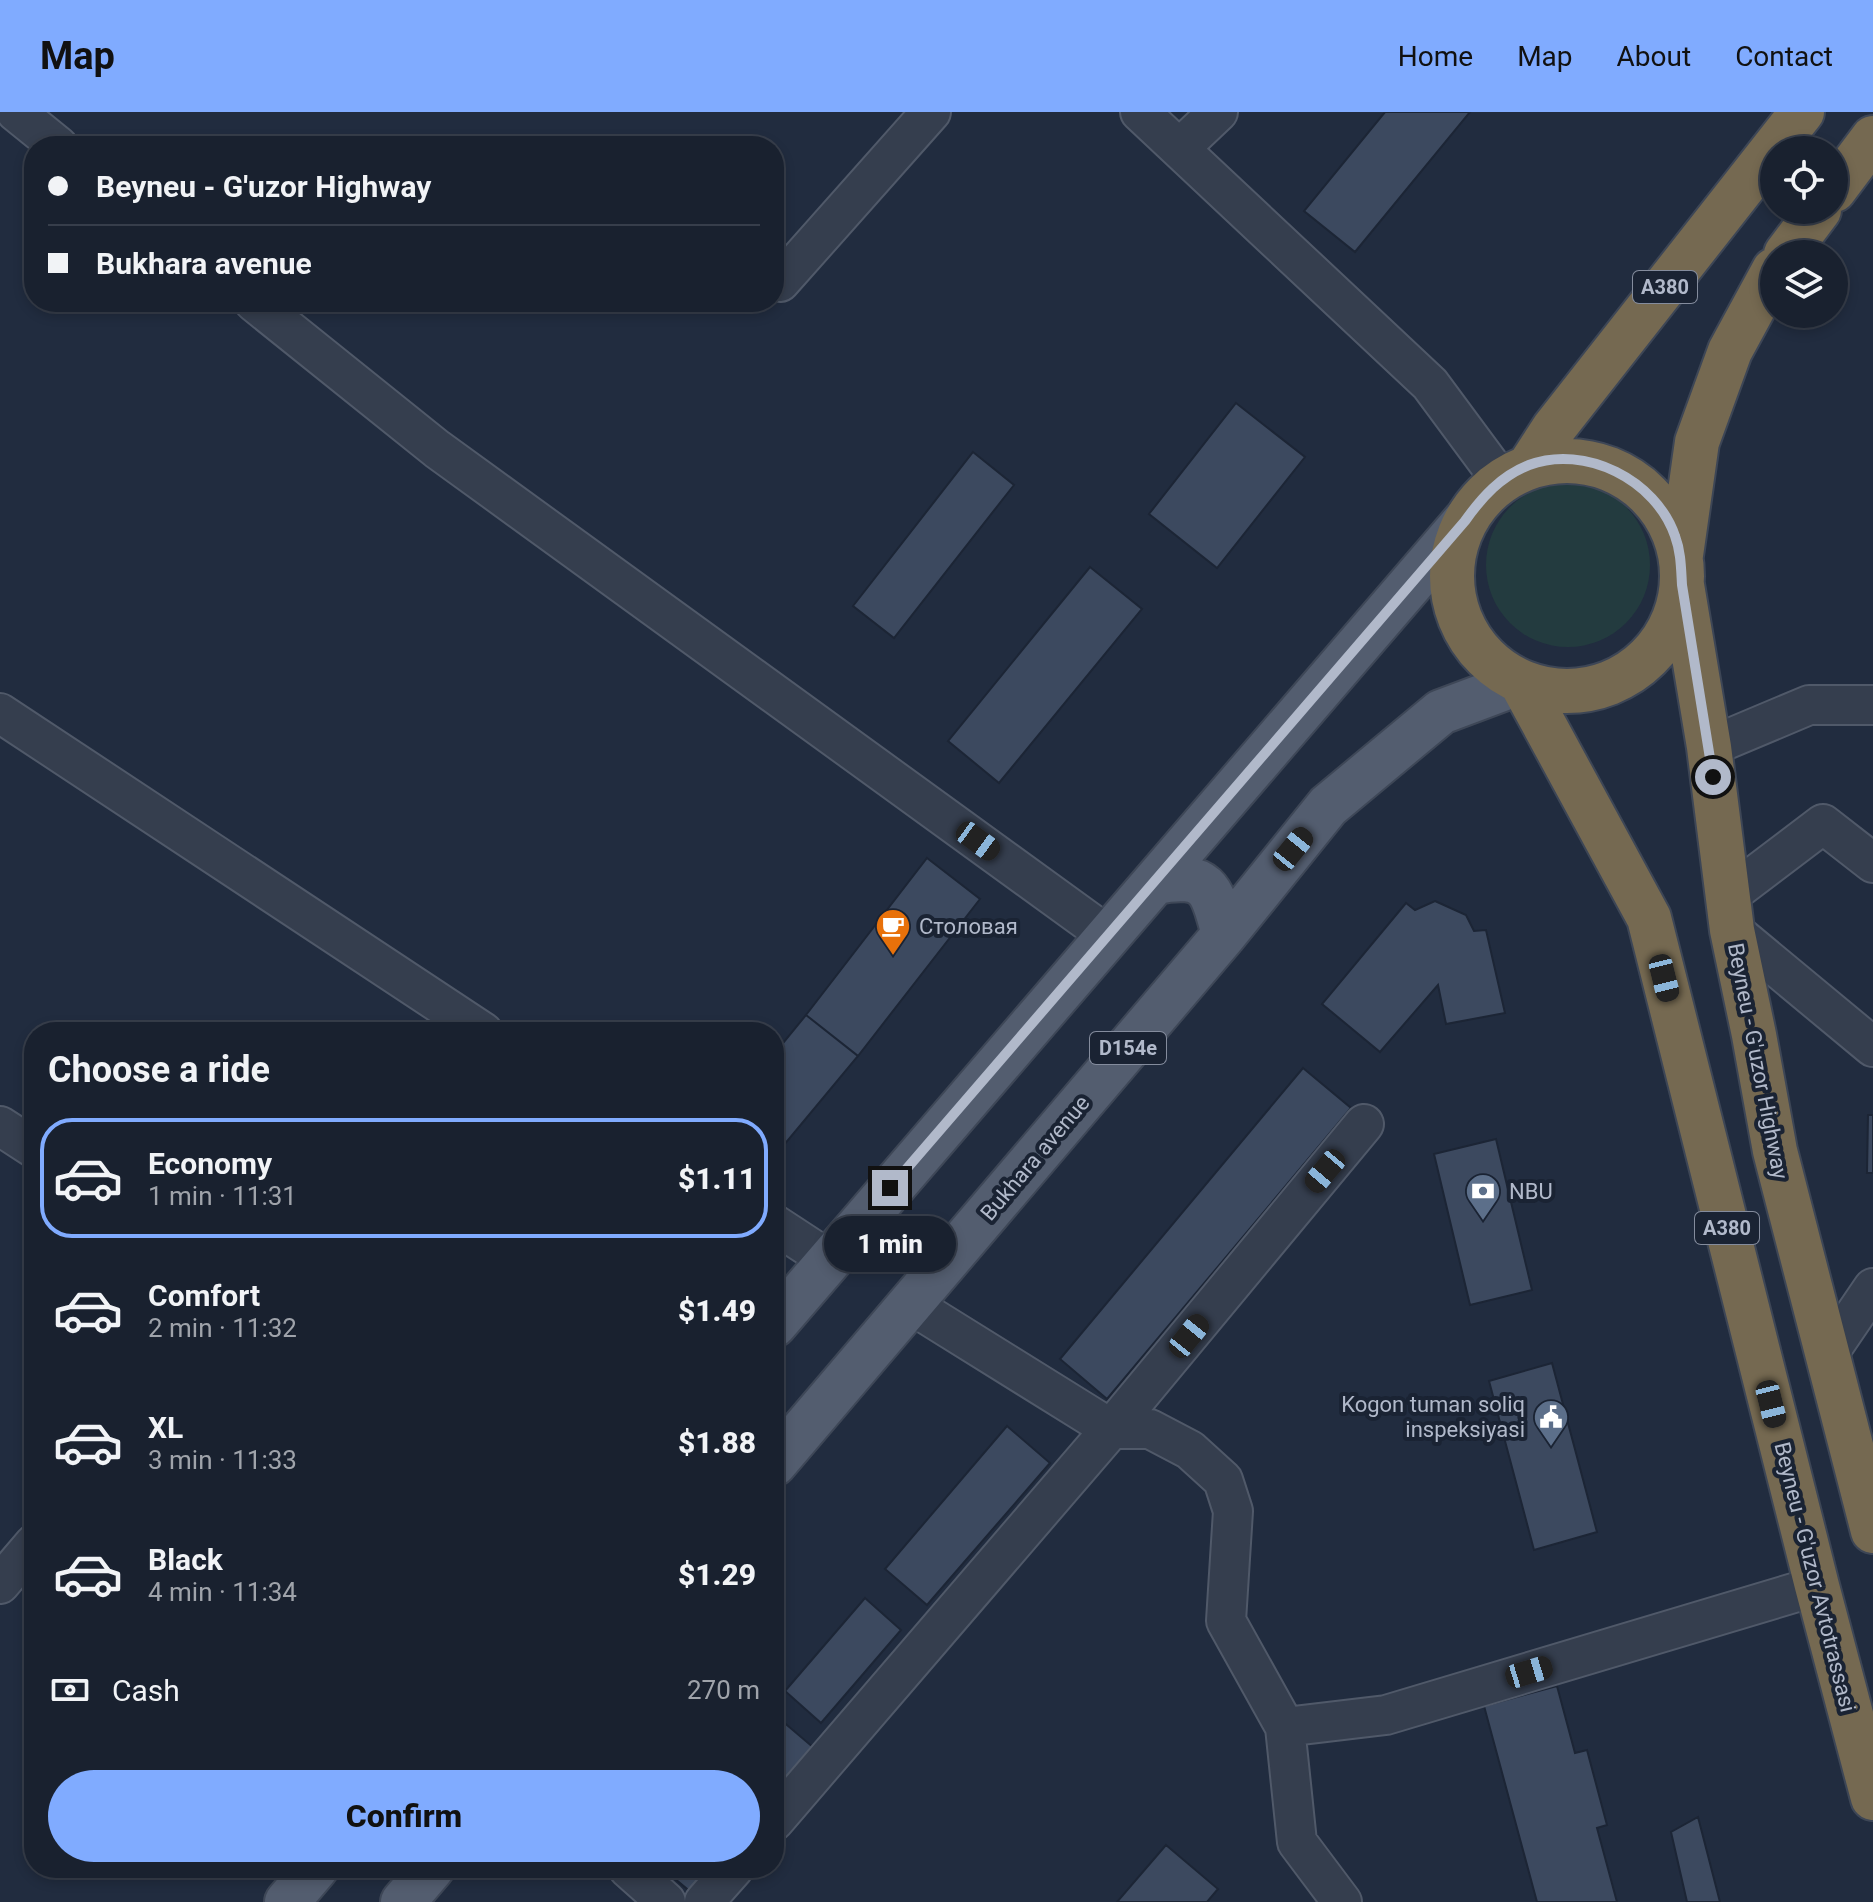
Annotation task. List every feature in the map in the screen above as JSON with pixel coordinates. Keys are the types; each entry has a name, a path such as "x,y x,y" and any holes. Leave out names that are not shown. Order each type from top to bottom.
{"highway":[{"name":"A380","path":"1515,472 1554,428 1802,112"},
{"path":"1848,171 1873,138"},
{"name":"Beyneu - G'uzor Highway","path":"1760,296 1730,351 1697,442 1681,571 1677,612 1665,636 1648,658 1626,675 1601,686 1575,692 1547,690 1521,682 1497,669 1477,650 1462,627 1454,601 1451,574 1455,546 1465,521 1481,498 1515,472 1552,461 1580,460 1622,474 1650,495 1675,534 1681,571 1709,747 1730,913 1775,1151 1873,1531"},
{"name":"Beyneu - G'uzor Avtotrassasi","path":"1521,682 1649,918 1873,1798"}],"main road":[{"path":"784,1313 1465,521"},
{"name":"Bukhara avenue","path":"784,1452 1224,935 1328,806 1441,712 1521,682"},
{"path":"1155,882 1187,879 1207,888 1215,899 1224,935"},
{"path":"287,1902 307,1878"},
{"path":"403,1902 423,1878"}],"street":[{"path":"16,112 46,136"},
{"path":"784,277 931,112"},
{"path":"1140,112 1430,384 1515,472"},
{"path":"1180,148 1218,112"},
{"path":"266,312 437,449 1107,935"},
{"path":"1709,747 1809,705 1873,705"},
{"path":"0,713 468,1022"},
{"path":"1873,863 1823,824 1730,913 1873,1047"},
{"path":"784,1809 1111,1429 1364,1124"},
{"path":"0,1126 24,1142"},
{"path":"784,1231 829,1260"},
{"path":"1826,1357 1873,1288"},
{"path":"910,1304 1111,1429 1150,1429 1190,1450 1223,1480 1233,1511 1226,1621 1285,1727 1297,1842 1342,1902"},
{"path":"0,1584 24,1556"},
{"path":"1285,1727 1386,1715 1817,1586"},
{"path":"639,1878 666,1902"},
{"path":"704,1902 725,1878"}],"green space":[{"path":"1568,483 1599,490 1626,507 1643,534 1650,565 1643,596 1626,623 1599,640 1568,647 1537,640 1510,623 1493,596 1486,565 1493,534 1510,507 1537,490"}],"building":[{"path":"1385,112 1470,112 1355,252 1304,211"},
{"path":"1236,403 1305,457 1217,568 1149,514"},
{"path":"973,452 1014,485 894,638 853,606"},
{"path":"1090,567 1142,609 999,783 948,741"},
{"name":"Столовая","path":"927,858 980,899 858,1056 806,1015"},
{"path":"1435,901 1466,915 1474,931 1486,930 1505,1013 1446,1024 1438,985 1380,1052 1322,1004 1406,903 1415,910"},
{"path":"806,1015 858,1056 784,1145 784,1042"},
{"path":"1303,1068 1351,1108 1107,1399 1060,1359"},
{"path":"1868,1115 1873,1115 1873,1173 1867,1173"},
{"name":"NBU","path":"1496,1139 1532,1290 1470,1305 1434,1154"},
{"path":"1552,1363 1597,1532 1534,1550 1489,1381"},
{"path":"1007,1426 1050,1463 927,1605 885,1569"},
{"path":"865,1598 901,1630 821,1723 785,1691"},
{"path":"1557,1686 1575,1753 1587,1750 1607,1825 1597,1828 1617,1902 1537,1902 1484,1706"},
{"path":"784,1722 814,1748 784,1784"},
{"path":"1698,1817 1720,1902 1687,1902 1671,1832"},
{"path":"1166,1845 1218,1889 1207,1902 1117,1902"},
{"path":"674,1878 705,1878 692,1893"}],"place":[{"name":"Столовая","path":"893,957"},
{"name":"NBU","path":"1483,1222"},
{"name":"Kogon tuman soliq inspeksiyasi","path":"1551,1448"}],"route":[{"path":"890,1188 1270,749 1465,521 1481,498 1501,480 1530,465 1580,460 1606,467 1637,483 1665,514 1681,557 1682,585 1713,777"}]}
